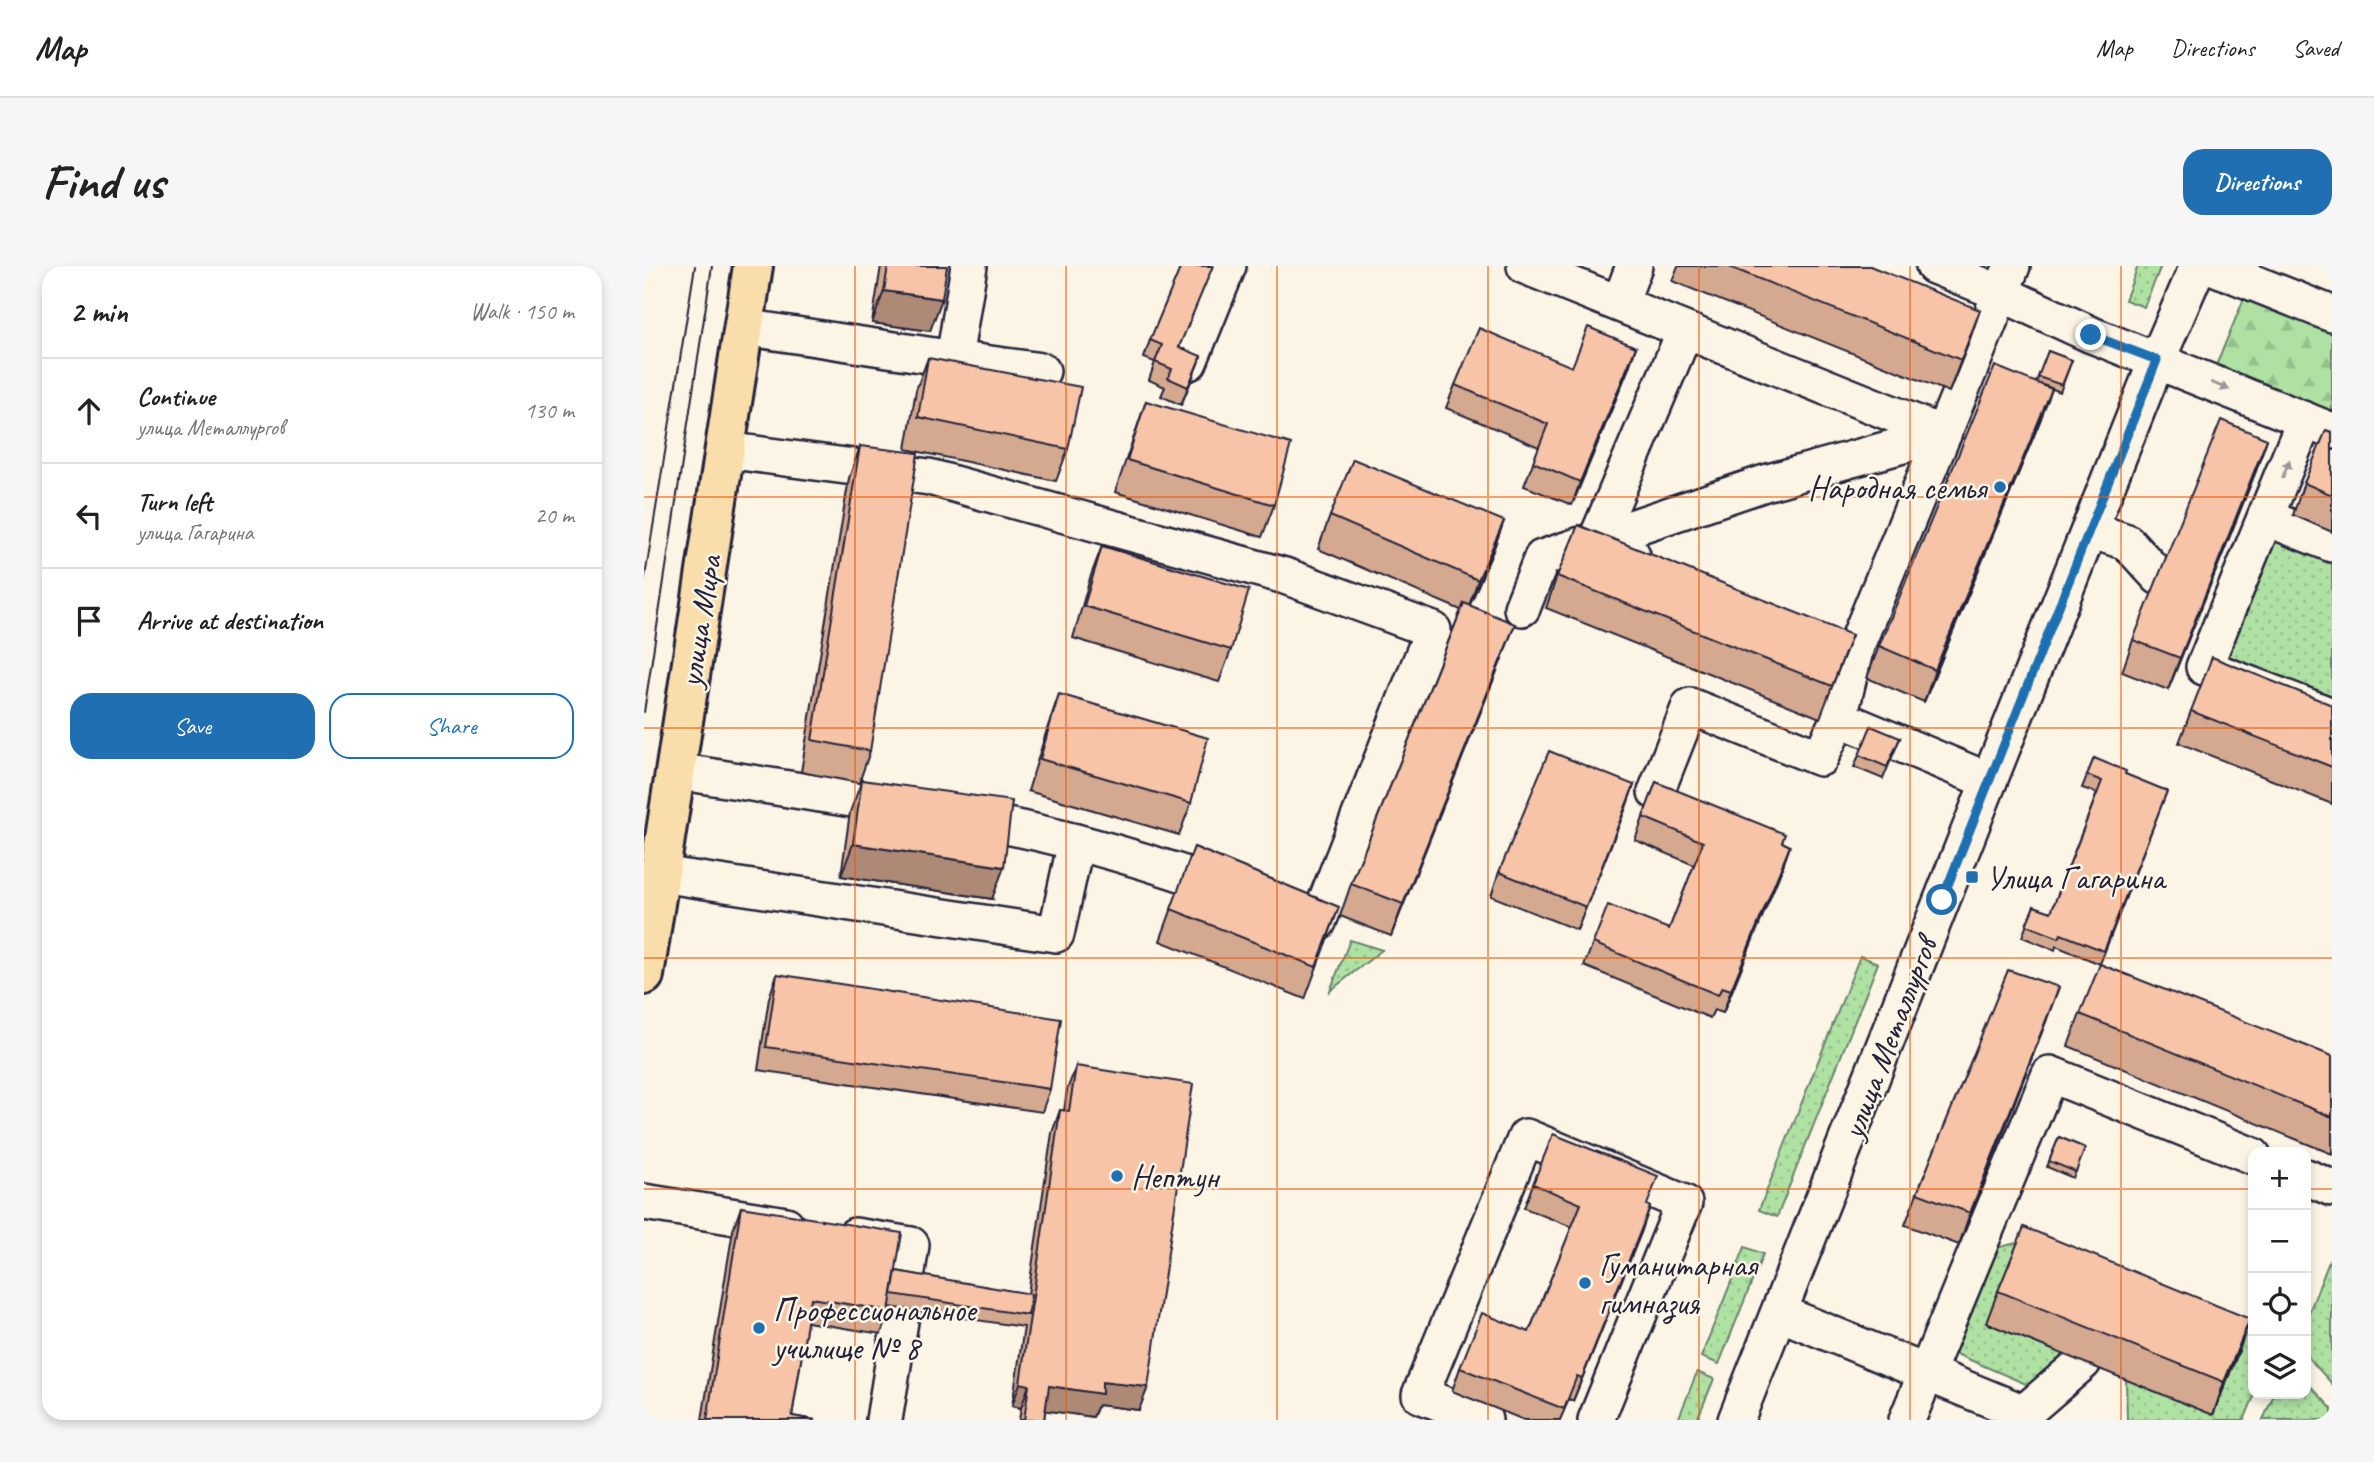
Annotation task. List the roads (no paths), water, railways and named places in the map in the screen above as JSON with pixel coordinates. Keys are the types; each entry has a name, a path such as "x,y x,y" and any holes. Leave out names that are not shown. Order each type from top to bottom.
{"main road":[{"name":"улица Мира","path":"644,975 753,266"}],"street":[{"path":"954,359 969,266"},
{"path":"1189,362 1228,266"},
{"path":"1525,266 1943,434"},
{"path":"1620,303 1634,266"},
{"path":"1934,266 2007,279 2091,335 2319,426 2267,518 2204,667 2332,716"},
{"name":"улица Металлургов","path":"1736,1420 2157,360 2198,266"},
{"path":"2211,266 2332,314"},
{"path":"1656,792 1690,706 1820,758 1839,718 1843,641 1943,434 2007,279"},
{"path":"743,327 1042,371"},
{"path":"1596,541 1685,331"},
{"path":"1522,608 1542,558 1765,483 1943,434"},
{"path":"676,771 1027,828 1167,867 1318,922 1433,630 1285,576 929,477 724,450"},
{"path":"2267,518 2332,544"},
{"path":"2090,530 2127,542 2159,577"},
{"path":"1596,541 1658,566"},
{"path":"1839,718 1989,781"},
{"path":"660,874 1056,934 1076,842"},
{"path":"1907,1420 1926,1373 2002,1224 2050,1074 2248,1154"},
{"path":"1484,1420 1420,1395 1526,1137 1684,1203 1597,1420"},
{"path":"2311,1179 2332,1188"},
{"path":"644,1202 912,1245 884,1420"},
{"path":"1780,1313 2024,1416 2083,1362"}],"tram line":[{"path":"644,583 695,266"},
{"path":"644,712 712,266"}],"place":[{"name":"Народная семья","path":"2000,487"},
{"name":"Улица Гагарина","path":"1972,877"},
{"name":"Нептун","path":"1117,1176"},
{"name":"Гуманитарная гимназия","path":"1585,1283"},
{"name":"Профессиональное училище № 8","path":"759,1328"}]}
